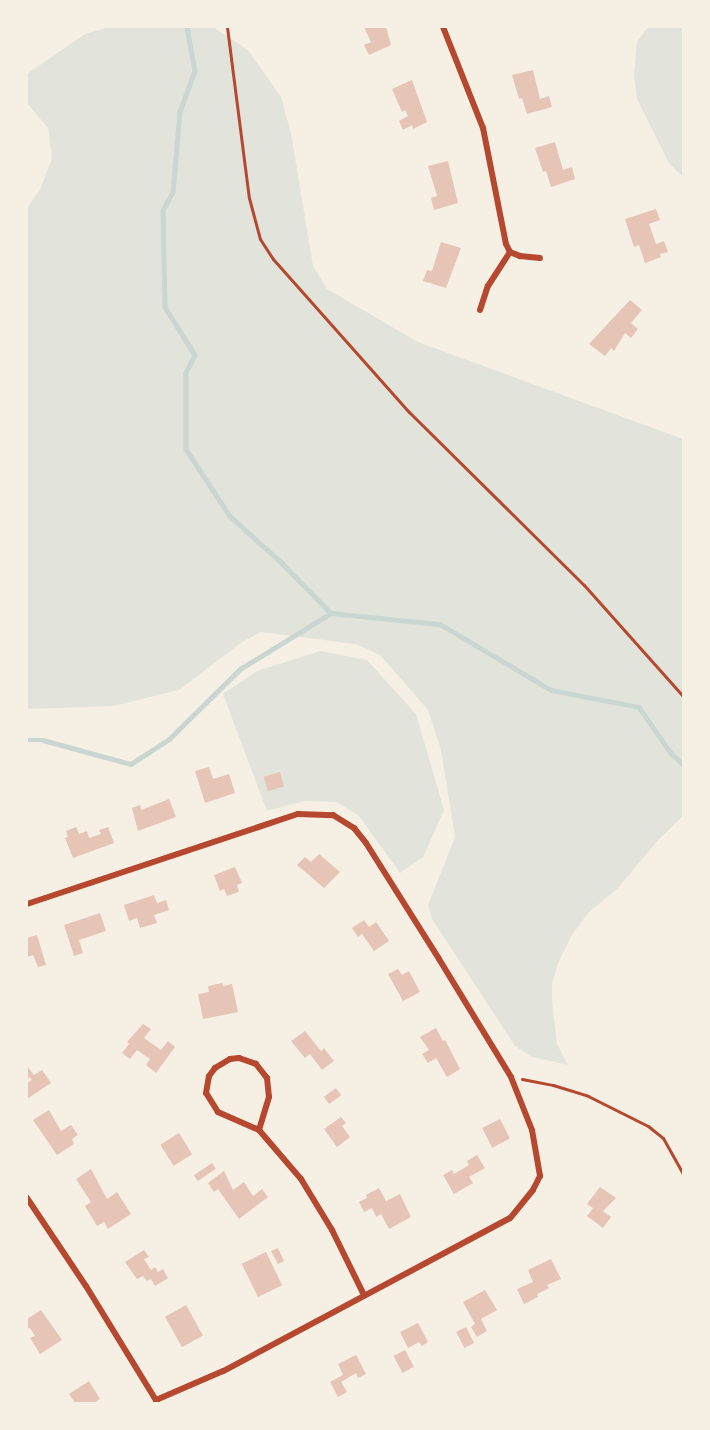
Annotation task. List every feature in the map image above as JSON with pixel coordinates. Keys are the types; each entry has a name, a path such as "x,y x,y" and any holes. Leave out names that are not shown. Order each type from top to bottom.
{"street":[{"path":"443,27 483,128 506,244 510,252 520,256 540,258"},
{"path":"480,310 488,286 510,252"},
{"path":"27,904 258,826 310,812 333,815 354,828 433,949 512,1077 538,1157 540,1176 533,1190 510,1218 493,1228 223,1371 157,1401 86,1286 27,1198"},
{"path":"259,1130 269,1097 267,1078 256,1064 248,1060 230,1059 221,1063 209,1076 206,1093 208,1100 218,1112 259,1130 301,1179 332,1230 364,1295"}],"path":[{"path":"227,27 249,198 260,239 273,259 409,412 584,585 683,696"},
{"path":"512,1077 553,1085 588,1096 632,1116 663,1138 683,1174"}],"shaded area":[{"path":"109,27 213,27 248,50 281,97 291,133 313,266 327,289 418,342 683,439 683,816 659,839 618,888 588,913 572,935 558,963 552,984 552,1000 557,1044 568,1065 532,1057 515,1046 432,919 428,905 455,837 441,750 428,710 380,655 356,644 261,632 242,642 179,690 113,706 27,709 27,208 40,190 52,158 48,128 27,103 27,74 85,34"},
{"path":"648,27 683,27 683,177 669,163 637,99 634,75 637,42"},
{"path":"320,651 367,660 416,714 444,810 423,857 400,873 359,816 337,802 304,801 267,811 223,694 257,671"}],"building":[{"path":"364,27 386,27 391,45 369,55 364,45 371,42"},
{"path":"533,70 540,99 549,96 552,107 527,114 522,98 519,99 512,75"},
{"path":"412,80 427,122 413,129 412,125 403,130 399,121 408,116 405,110 402,112 392,89"},
{"path":"555,142 563,170 572,167 575,179 551,187 535,148"},
{"path":"448,161 458,203 434,210 431,198 437,196 428,166"},
{"path":"656,209 660,220 649,224 656,244 664,241 668,252 645,263 639,245 634,247 625,219"},
{"path":"441,242 461,248 446,288 423,281 427,270 432,271"},
{"path":"630,300 642,310 631,323 638,329 631,338 625,333 614,351 611,348 605,356 589,344"},
{"path":"209,767 213,779 229,774 235,793 205,803 195,771"},
{"path":"280,772 284,786 268,791 264,777"},
{"path":"169,799 176,817 138,831 132,808 140,805 141,810"},
{"path":"76,827 79,834 87,831 89,838 101,834 99,830 108,827 114,843 73,858 65,838 68,837 66,831"},
{"path":"319,854 340,872 324,888 297,865 305,857 311,862"},
{"path":"235,867 242,883 237,885 239,892 227,896 224,889 220,891 214,875"},
{"path":"154,895 157,903 166,900 169,910 154,915 157,923 140,928 137,918 129,921 124,905"},
{"path":"100,913 106,931 79,940 83,953 74,956 64,925"},
{"path":"364,920 369,927 376,922 389,941 374,951 362,934 358,937 352,928"},
{"path":"37,935 46,965 38,967 33,955 27,957 27,938"},
{"path":"398,969 402,975 409,971 420,992 403,1001 388,974"},
{"path":"222,983 223,986 232,984 238,1012 203,1019 198,994 209,992 208,986"},
{"path":"143,1024 151,1029 144,1038 161,1050 168,1041 175,1047 156,1073 146,1065 150,1059 137,1050 130,1059 122,1053 129,1044 127,1042"},
{"path":"436,1028 460,1069 447,1077 436,1058 428,1063 422,1054 429,1050 420,1037"},
{"path":"305,1031 321,1051 324,1048 334,1061 322,1070 310,1054 305,1058 291,1041"},
{"path":"27,1066 34,1075 42,1070 51,1083 27,1099 27,1083 32,1080 30,1077 27,1080"},
{"path":"336,1088 341,1095 329,1104 324,1097"},
{"path":"49,1110 61,1131 71,1125 78,1135 72,1139 74,1144 57,1155 33,1120"},
{"path":"341,1117 346,1123 342,1126 350,1137 337,1147 324,1129"},
{"path":"500,1119 510,1139 492,1148 482,1128"},
{"path":"179,1133 192,1154 174,1166 160,1145"},
{"path":"477,1155 485,1168 469,1177 473,1183 454,1194 443,1175 452,1170 454,1174 469,1165 467,1161"},
{"path":"212,1163 216,1169 198,1181 194,1175"},
{"path":"91,1169 107,1199 117,1192 131,1214 108,1229 104,1222 97,1226 85,1206 91,1202 76,1179"},
{"path":"224,1171 233,1190 244,1182 253,1196 262,1189 268,1197 239,1219 218,1189 214,1192 208,1183"},
{"path":"600,1187 616,1198 603,1211 611,1217 603,1228 587,1216 593,1208 587,1204"},
{"path":"379,1188 386,1201 400,1194 411,1217 389,1229 381,1214 376,1217 372,1208 364,1212 359,1202"},
{"path":"278,1248 284,1261 278,1264 271,1251"},
{"path":"144,1250 149,1257 144,1259 151,1270 155,1267 158,1272 163,1269 168,1278 155,1286 151,1279 147,1281 143,1276 137,1279 125,1262"},
{"path":"266,1252 282,1285 258,1297 242,1264"},
{"path":"551,1259 561,1279 547,1285 549,1288 524,1304 517,1289 533,1282 528,1270"},
{"path":"485,1290 497,1310 481,1319 487,1331 477,1337 471,1327 475,1324 463,1302"},
{"path":"186,1305 203,1336 182,1347 165,1317"},
{"path":"41,1310 62,1340 40,1354 30,1338 35,1336 30,1328 27,1329 27,1319"},
{"path":"418,1323 428,1342 422,1346 419,1342 408,1348 400,1332"},
{"path":"466,1327 474,1343 464,1348 456,1332"},
{"path":"405,1350 414,1367 402,1373 394,1356"},
{"path":"356,1355 366,1374 358,1378 356,1373 341,1382 347,1392 338,1397 330,1382 343,1375 338,1364"},
{"path":"89,1381 100,1399 94,1403 75,1403 69,1394"}],"waterway":[{"path":"187,27 195,71 180,112 173,192 163,211 165,307 195,355 186,373 186,449 230,516 282,563 331,613"},
{"path":"27,740 43,740 131,764 169,739 240,669 331,613 440,624 551,690 639,707 671,753 683,764"}]}
